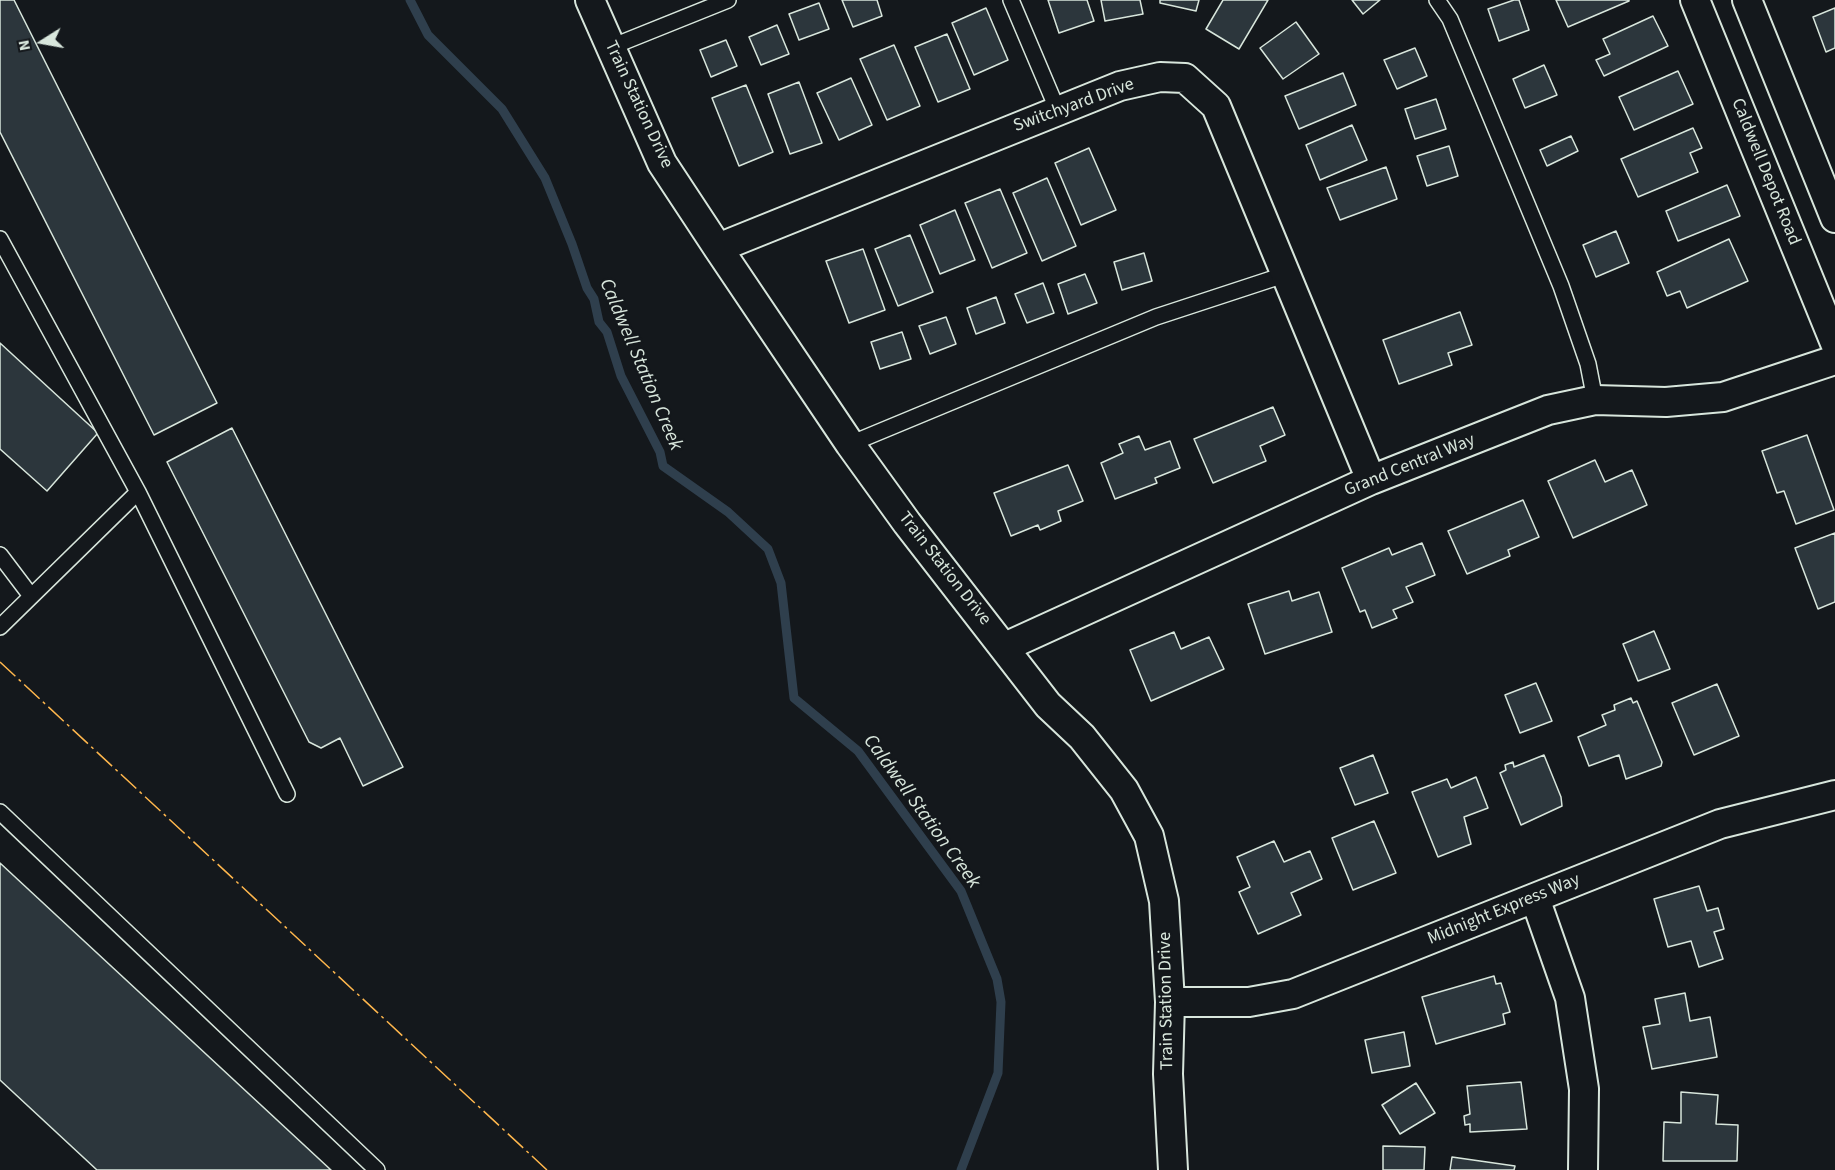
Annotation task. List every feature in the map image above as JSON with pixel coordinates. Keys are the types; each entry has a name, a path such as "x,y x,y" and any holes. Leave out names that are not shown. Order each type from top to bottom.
{"street":[{"name":"Train Station Drive","path":"590,0 662,163 718,248 850,444 907,523 1048,705 1082,737 1124,790 1149,836 1164,901 1170,1002 1168,1074 1173,1170"},
{"name":"Caldwell Depot Road","path":"1695,0 1835,343"},
{"path":"1747,0 1835,218"},
{"name":"Switchyard Drive","path":"718,248 1120,86 1160,77 1185,78 1216,105 1371,480"},
{"name":"Grand Central Way","path":"1005,647 1371,480 1548,410 1595,400 1666,402 1723,397 1835,360"},
{"name":"Midnight Express Way","path":"1170,1002 1249,1002 1293,994 1720,824 1835,795"},
{"path":"1535,898 1570,998 1584,1089 1583,1170"}],"lane":[{"path":"611,47 728,0"},
{"path":"1011,0 1058,111"},
{"path":"1437,0 1450,19 1561,286 1588,364 1595,400"},
{"path":"0,239 138,492 287,794"},
{"path":"850,444 1156,317 1287,274"},
{"path":"0,627 138,492"},
{"path":"0,555 32,596"},
{"path":"0,812 377,1170"}],"building":[{"path":"0,0 14,0 217,403 154,435 0,132"},
{"path":"842,0 877,0 882,16 853,27"},
{"path":"1048,0 1087,0 1094,21 1059,33"},
{"path":"1101,0 1140,0 1143,14 1105,21"},
{"path":"1160,0 1199,0 1196,11 1160,3"},
{"path":"1223,0 1268,0 1239,49 1206,29"},
{"path":"1352,0 1380,0 1363,14"},
{"path":"1519,0 1529,30 1499,41 1488,9"},
{"path":"1556,0 1629,0 1629,1 1568,27"},
{"path":"819,3 829,29 799,40 789,14"},
{"path":"986,8 1008,60 974,75 952,23"},
{"path":"1835,8 1835,48 1826,52 1813,17"},
{"path":"1653,16 1668,46 1604,76 1596,60 1610,54 1603,39"},
{"path":"1296,22 1319,54 1283,79 1260,48"},
{"path":"777,25 789,54 761,65 749,37"},
{"path":"947,34 970,89 938,102 915,47"},
{"path":"726,40 737,66 711,77 700,50"},
{"path":"894,45 920,106 887,120 860,59"},
{"path":"1415,48 1427,76 1397,89 1384,60"},
{"path":"1544,65 1557,95 1525,108 1513,79"},
{"path":"1678,71 1693,104 1634,130 1619,97"},
{"path":"1343,73 1356,105 1299,129 1285,96"},
{"path":"851,78 872,125 839,140 817,93"},
{"path":"799,82 822,143 790,154 768,94"},
{"path":"746,85 773,152 739,166 712,98"},
{"path":"1436,99 1446,129 1415,139 1405,109"},
{"path":"1352,125 1367,160 1320,180 1306,145"},
{"path":"1693,128 1702,148 1690,153 1698,172 1638,197 1621,159"},
{"path":"1571,136 1578,151 1547,166 1540,150"},
{"path":"1449,146 1458,176 1427,186 1417,156"},
{"path":"1089,148 1116,210 1081,225 1055,163"},
{"path":"1386,167 1397,199 1340,220 1327,188"},
{"path":"1047,178 1076,246 1042,261 1013,193"},
{"path":"1727,185 1740,216 1678,241 1666,211"},
{"path":"1000,189 1027,253 992,268 965,203"},
{"path":"955,210 975,260 940,274 920,225"},
{"path":"1616,231 1629,263 1596,277 1583,245"},
{"path":"910,235 933,292 898,306 875,249"},
{"path":"1729,239 1748,281 1687,308 1680,291 1667,296 1657,272"},
{"path":"863,249 885,310 849,323 826,261"},
{"path":"1144,253 1152,281 1122,290 1114,262"},
{"path":"1085,274 1097,303 1068,314 1058,284"},
{"path":"1043,283 1054,313 1027,323 1015,294"},
{"path":"996,297 1005,323 976,334 967,308"},
{"path":"1460,312 1472,345 1448,353 1452,365 1399,384 1383,340"},
{"path":"946,317 956,344 930,354 919,326"},
{"path":"902,332 911,359 880,369 871,342"},
{"path":"0,343 98,433 47,491 0,449"},
{"path":"1273,407 1285,435 1260,446 1266,461 1213,483 1194,439"},
{"path":"232,428 403,767 363,786 340,738 321,748 309,742 167,462"},
{"path":"1807,435 1834,510 1796,524 1784,491 1777,493 1762,451"},
{"path":"1139,436 1145,450 1170,441 1180,468 1155,478 1157,483 1115,499 1101,463 1123,453 1119,444"},
{"path":"1595,460 1605,482 1632,470 1647,505 1573,538 1548,481"},
{"path":"1068,465 1083,501 1058,511 1061,521 1040,530 1038,525 1011,536 994,493"},
{"path":"1523,500 1539,537 1508,550 1510,556 1467,574 1448,531"},
{"path":"1835,533 1835,602 1818,609 1795,548"},
{"path":"1422,543 1435,575 1406,587 1413,602 1393,610 1397,618 1372,628 1365,610 1360,612 1342,568 1389,548 1392,555"},
{"path":"1289,591 1292,601 1319,592 1332,632 1265,654 1248,604"},
{"path":"1654,631 1670,669 1638,681 1623,644"},
{"path":"1174,632 1181,649 1209,637 1224,669 1151,701 1130,650"},
{"path":"1536,683 1552,721 1520,733 1505,695"},
{"path":"1717,684 1739,736 1694,755 1672,703"},
{"path":"1631,698 1633,703 1637,701 1662,762 1661,766 1626,779 1619,755 1589,766 1578,737 1606,725 1602,715 1615,710 1614,705"},
{"path":"1373,755 1388,793 1355,805 1340,768"},
{"path":"1544,755 1561,797 1562,806 1521,825 1500,773 1506,770 1505,765 1513,762 1514,767"},
{"path":"1476,777 1488,808 1464,817 1471,844 1438,857 1412,792 1447,779 1451,788"},
{"path":"1374,821 1396,873 1353,890 1332,838"},
{"path":"1274,841 1284,862 1310,851 1322,879 1291,893 1301,915 1258,934 1239,892 1250,887 1237,857"},
{"path":"0,863 331,1170 97,1170 0,1080"},
{"path":"1699,886 1707,911 1718,908 1724,929 1714,932 1723,959 1699,967 1691,941 1668,947 1654,899"},
{"path":"1494,976 1496,984 1501,983 1510,1012 1503,1014 1505,1024 1436,1044 1422,997"},
{"path":"1685,993 1690,1021 1710,1017 1717,1057 1652,1069 1643,1027 1660,1024 1655,999"},
{"path":"1404,1032 1410,1066 1372,1073 1365,1040"},
{"path":"1521,1082 1527,1129 1470,1132 1470,1124 1465,1125 1464,1116 1470,1114 1467,1086"},
{"path":"1416,1083 1435,1113 1400,1134 1382,1105"},
{"path":"1681,1092 1718,1095 1716,1124 1738,1125 1737,1161 1663,1161 1664,1122 1681,1123"},
{"path":"1383,1146 1425,1147 1424,1170 1383,1170"},
{"path":"1452,1157 1515,1166 1514,1170 1450,1170"}],"waterway":[{"name":"Caldwell Station Creek","path":"410,0 428,35 502,109 545,178 587,288 594,299 599,322 607,332 621,376 660,452 663,466 728,512 768,549 781,583 794,698 858,751 961,891 997,979 1001,1002 998,1073 961,1170"}],"power":[{"path":"0,662 547,1170"}]}
